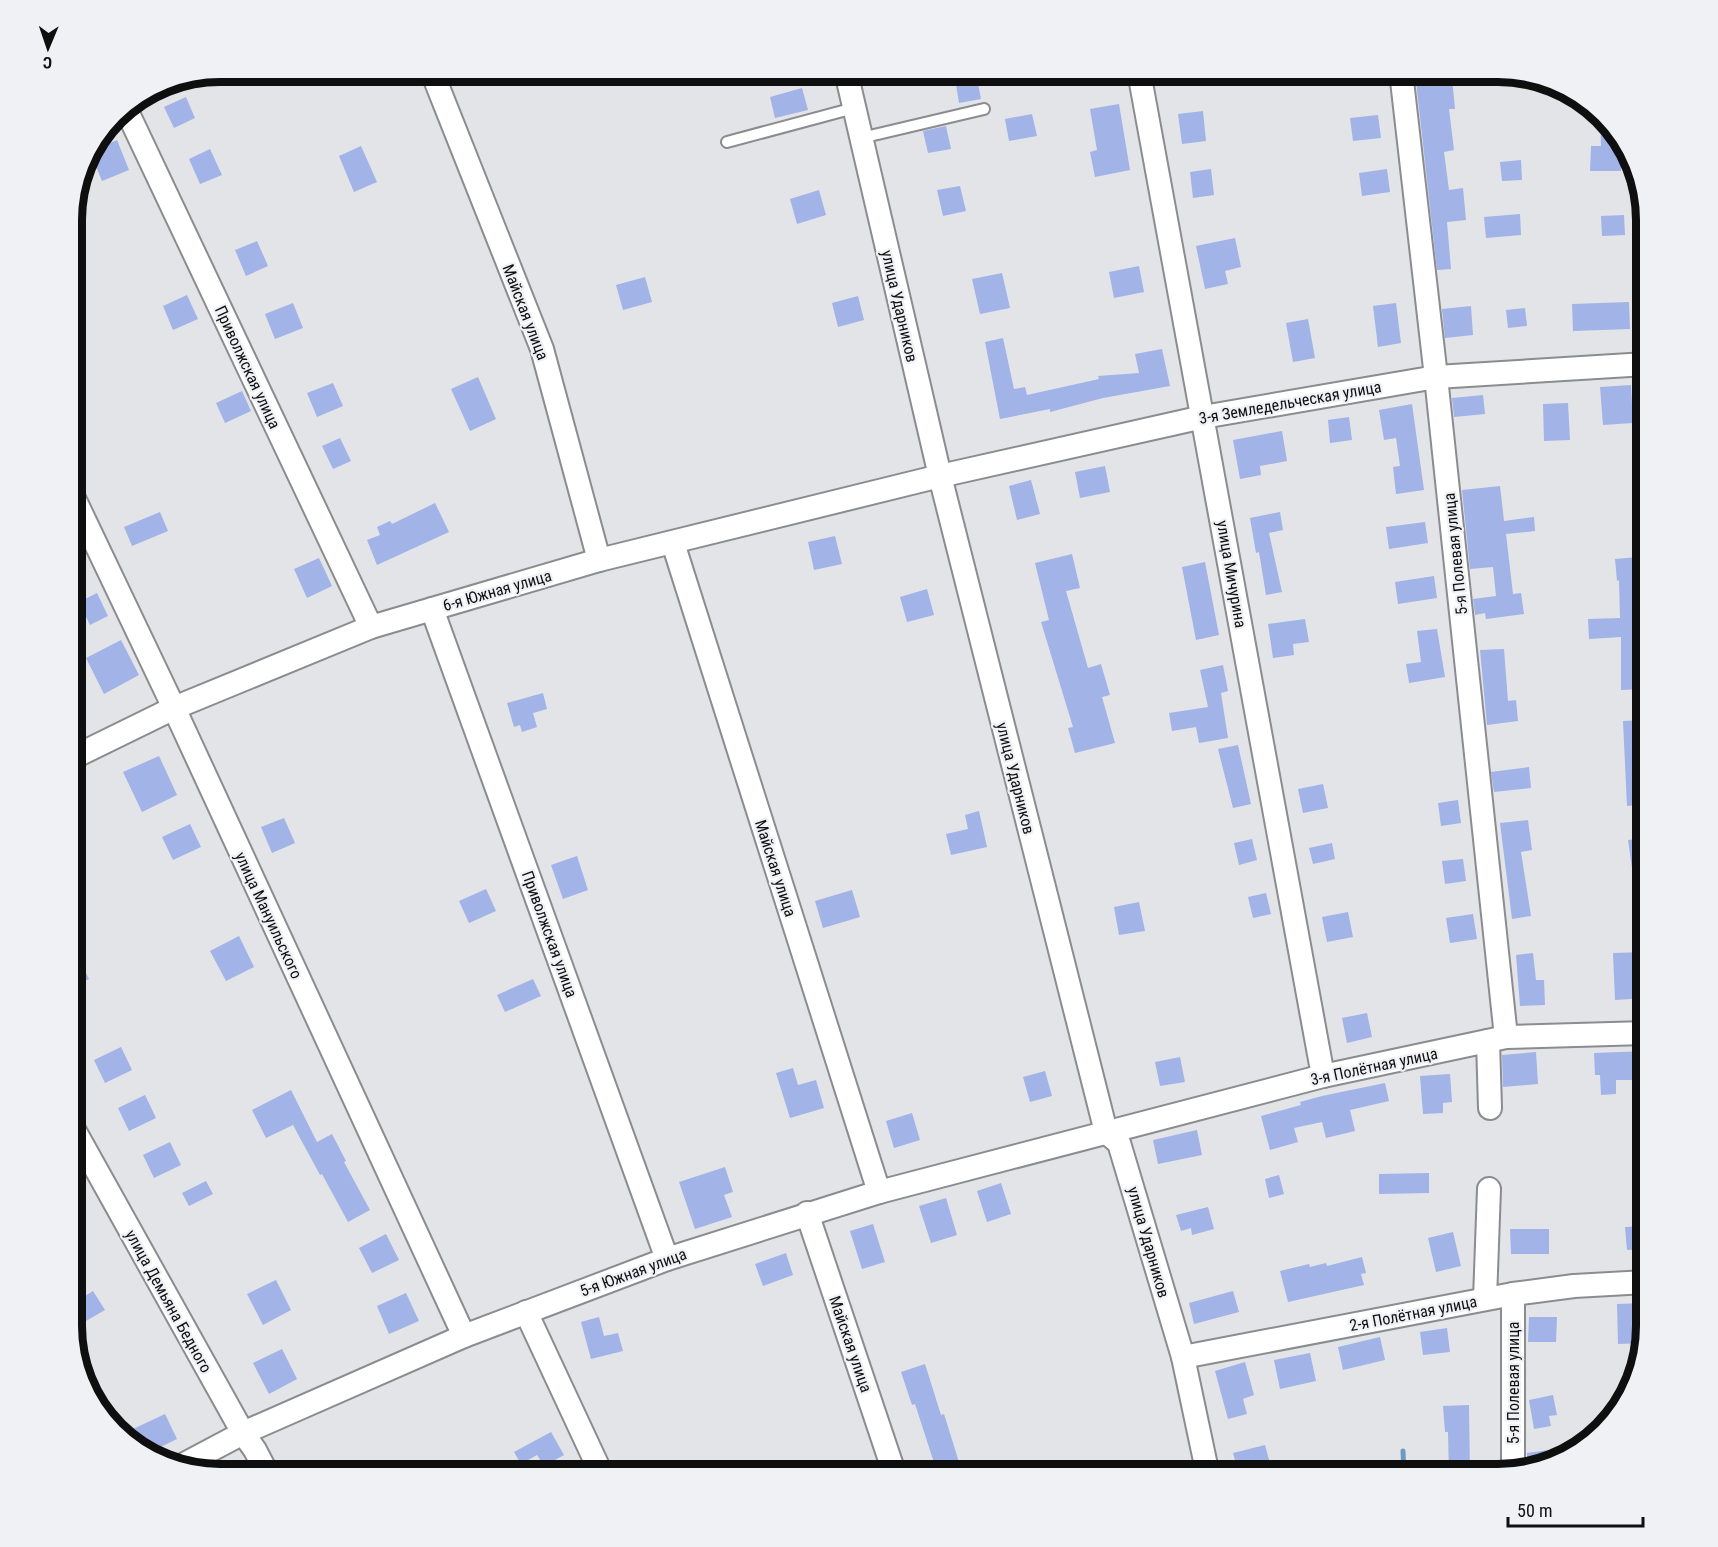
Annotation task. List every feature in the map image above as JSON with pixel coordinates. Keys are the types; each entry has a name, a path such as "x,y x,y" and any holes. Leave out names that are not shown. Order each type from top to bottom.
{"street":[{"name":"Майская улица","path":"436,82 542,350 599,560"},
{"name":"улица Ударников","path":"848,82 940,476 1106,1132 1119,1143 1183,1357 1206,1464"},
{"name":"улица Мичурина","path":"1141,82 1323,1076"},
{"name":"5-я Полевая улица","path":"1402,82 1436,377 1497,1039 1490,1108"},
{"name":"Приволжская улица","path":"130,117 371,627"},
{"name":"3-я Земледельческая улица","path":"940,476 1203,417 1436,377 1635,365"},
{"name":"6-я Южная улица","path":"83,753 174,708 371,627 599,560 940,476"},
{"name":"улица Мануильского","path":"83,517 174,708 464,1336"},
{"name":"Майская улица","path":"673,543 879,1192"},
{"name":"Приволжская улица","path":"432,609 667,1258"},
{"name":"3-я Полётная улица","path":"1106,1132 1323,1076 1497,1039 1636,1033"},
{"name":"5-я Южная улица","path":"190,1461 243,1433 464,1336 667,1258 879,1192 1106,1132"},
{"name":"улица Демьяна Бедного","path":"83,1146 262,1464"},
{"path":"1485,1299 1489,1189"},
{"name":"Майская улица","path":"807,1213 891,1464"},
{"name":"2-я Полётная улица","path":"1183,1357 1513,1294 1574,1286 1636,1283"},
{"name":"5-я Полевая улица","path":"1513,1294 1513,1463"},
{"path":"526,1312 597,1464"}],"lane":[{"path":"727,142 854,108"},
{"path":"861,138 984,109"}],"building":[{"path":"956,82 978,82 981,99 959,103"},
{"path":"1416,82 1452,82 1455,109 1449,109 1454,150 1444,152 1449,190 1463,188 1466,220 1447,222 1451,269 1437,270"},
{"path":"802,88 808,110 775,118 770,97"},
{"path":"186,97 195,118 174,128 164,107"},
{"path":"1119,104 1130,170 1095,177 1090,152 1097,150 1090,109"},
{"path":"1203,111 1206,141 1182,144 1178,114"},
{"path":"1032,114 1037,136 1009,141 1005,119"},
{"path":"1378,115 1381,138 1353,141 1350,118"},
{"path":"946,126 951,149 928,153 923,131"},
{"path":"1600,129 1621,160 1621,171 1590,171 1591,146 1601,146"},
{"path":"117,140 129,170 102,181 95,164 106,145"},
{"path":"361,146 377,182 354,192 339,156"},
{"path":"210,149 222,175 200,184 189,159"},
{"path":"1521,160 1522,180 1502,181 1500,162"},
{"path":"1211,169 1214,195 1193,198 1190,172"},
{"path":"1387,169 1390,192 1362,196 1359,173"},
{"path":"960,186 966,211 943,216 937,190"},
{"path":"819,190 826,215 797,224 790,199"},
{"path":"1520,214 1521,235 1486,238 1484,217"},
{"path":"1624,215 1625,235 1602,236 1601,216"},
{"path":"1235,238 1241,267 1225,271 1228,284 1205,289 1196,246"},
{"path":"257,241 268,266 246,276 235,250"},
{"path":"1139,266 1144,292 1114,298 1109,272"},
{"path":"1002,273 1010,308 980,314 972,279"},
{"path":"645,277 652,302 623,310 616,285"},
{"path":"187,295 198,319 173,330 163,306"},
{"path":"858,296 864,320 838,327 832,303"},
{"path":"1629,302 1630,329 1573,331 1572,304"},
{"path":"293,303 303,328 275,339 265,314"},
{"path":"1396,303 1401,343 1378,347 1373,306"},
{"path":"1471,306 1473,335 1445,338 1442,309"},
{"path":"1525,308 1527,326 1508,328 1506,310"},
{"path":"1308,319 1315,358 1293,362 1286,323"},
{"path":"1003,338 1014,389 1025,387 1027,395 1099,379 1098,376 1139,373 1135,354 1162,349 1170,386 1103,398 1050,412 1050,409 1000,419 985,342"},
{"path":"478,377 496,419 470,431 451,389"},
{"path":"333,383 343,406 317,417 307,393"},
{"path":"1631,385 1633,423 1603,425 1600,387"},
{"path":"242,391 251,411 225,423 216,403"},
{"path":"1483,395 1485,414 1454,417 1452,398"},
{"path":"1568,403 1570,440 1544,441 1543,404"},
{"path":"1412,404 1424,490 1396,494 1393,467 1400,466 1396,438 1384,440 1379,410"},
{"path":"1349,417 1352,440 1330,443 1328,420"},
{"path":"1282,431 1287,461 1260,466 1261,475 1240,479 1233,440"},
{"path":"340,438 351,461 333,469 322,446"},
{"path":"1105,466 1110,492 1080,498 1075,472"},
{"path":"1031,480 1040,514 1017,520 1009,486"},
{"path":"1500,486 1504,521 1534,517 1535,531 1506,534 1513,594 1521,593 1524,614 1486,619 1485,613 1475,615 1473,599 1496,596 1493,567 1470,569 1462,490"},
{"path":"435,503 449,532 377,565 367,540 380,535 377,527 390,521 392,524"},
{"path":"160,512 168,531 132,546 124,527"},
{"path":"1280,512 1283,530 1269,533 1282,592 1266,595 1259,552 1256,553 1250,518"},
{"path":"1425,522 1428,543 1389,549 1386,527"},
{"path":"835,536 842,564 814,570 808,542"},
{"path":"1072,554 1080,588 1066,591 1088,668 1101,664 1110,695 1102,697 1115,743 1075,753 1068,728 1073,727 1041,622 1049,620 1035,563"},
{"path":"1635,557 1635,689 1621,690 1621,637 1589,639 1588,619 1620,618 1619,580 1617,581 1615,559"},
{"path":"319,558 332,586 307,598 294,569"},
{"path":"1205,562 1219,635 1196,640 1182,567"},
{"path":"1434,576 1437,598 1398,604 1395,582"},
{"path":"927,589 934,615 907,622 900,597"},
{"path":"97,593 108,616 90,625 83,610 83,600"},
{"path":"1305,619 1309,642 1293,644 1294,655 1273,658 1268,624"},
{"path":"1437,629 1445,677 1409,683 1406,664 1421,662 1417,631"},
{"path":"121,640 139,675 104,694 86,658"},
{"path":"1504,649 1508,701 1516,700 1518,721 1487,725 1480,650"},
{"path":"1223,665 1228,691 1221,693 1228,738 1199,743 1196,727 1172,731 1169,713 1208,707 1200,670"},
{"path":"543,693 547,709 533,713 537,727 522,732 520,725 514,727 507,703"},
{"path":"1635,720 1636,805 1627,806 1623,721"},
{"path":"1238,745 1251,804 1233,808 1218,749"},
{"path":"159,756 177,795 142,812 123,772"},
{"path":"1529,767 1531,788 1494,792 1491,772"},
{"path":"1323,784 1328,808 1303,813 1298,789"},
{"path":"1458,800 1461,823 1441,826 1438,803"},
{"path":"979,811 987,847 951,855 946,834 968,829 965,815"},
{"path":"284,818 295,843 272,853 261,827"},
{"path":"1528,820 1532,850 1521,852 1531,916 1512,919 1500,823"},
{"path":"190,824 201,847 173,860 162,837"},
{"path":"1252,839 1257,860 1239,865 1234,843"},
{"path":"1636,839 1636,867 1632,868 1628,840"},
{"path":"1332,843 1335,859 1313,864 1309,848"},
{"path":"577,856 588,890 563,899 551,865"},
{"path":"1463,859 1466,881 1445,884 1442,861"},
{"path":"486,889 496,911 469,923 459,901"},
{"path":"852,890 860,917 823,928 815,901"},
{"path":"1266,893 1271,914 1253,918 1248,897"},
{"path":"1139,902 1145,931 1119,935 1114,907"},
{"path":"1348,912 1353,937 1327,942 1322,917"},
{"path":"1473,914 1477,939 1450,943 1446,918"},
{"path":"239,936 254,967 226,981 210,951"},
{"path":"1636,952 1636,999 1615,1000 1613,953"},
{"path":"1533,953 1536,980 1544,980 1545,1005 1520,1006 1516,955"},
{"path":"83,967 89,979 83,982"},
{"path":"533,979 541,996 505,1012 497,995"},
{"path":"1367,1013 1372,1037 1347,1043 1342,1018"},
{"path":"121,1047 132,1070 105,1083 94,1060"},
{"path":"1636,1051 1636,1080 1616,1080 1616,1094 1601,1095 1600,1075 1595,1075 1594,1053"},
{"path":"1536,1052 1538,1084 1503,1087 1502,1055"},
{"path":"1180,1057 1185,1082 1160,1086 1155,1062"},
{"path":"793,1068 798,1085 816,1080 824,1108 790,1118 776,1073"},
{"path":"1045,1071 1052,1096 1030,1102 1023,1077"},
{"path":"1450,1074 1452,1102 1443,1103 1443,1113 1423,1114 1420,1076"},
{"path":"1385,1083 1389,1101 1350,1110 1355,1131 1326,1138 1322,1122 1294,1128 1298,1142 1270,1150 1261,1116 1301,1105 1300,1102 1322,1096"},
{"path":"291,1090 317,1142 332,1134 370,1210 348,1222 293,1125 266,1138 252,1110"},
{"path":"145,1095 156,1118 129,1131 118,1108"},
{"path":"912,1113 920,1140 894,1148 886,1121"},
{"path":"1197,1130 1202,1155 1158,1164 1153,1140"},
{"path":"170,1142 181,1165 154,1178 143,1155"},
{"path":"725,1167 733,1192 724,1195 732,1217 695,1229 679,1182"},
{"path":"1429,1173 1429,1193 1379,1194 1379,1174"},
{"path":"1279,1175 1284,1194 1269,1198 1265,1179"},
{"path":"206,1181 213,1194 189,1206 182,1193"},
{"path":"1001,1183 1011,1214 987,1222 977,1191"},
{"path":"946,1198 957,1235 931,1243 919,1206"},
{"path":"1208,1207 1214,1229 1192,1235 1191,1228 1181,1231 1176,1215"},
{"path":"873,1224 885,1262 862,1269 850,1231"},
{"path":"1636,1226 1636,1250 1627,1250 1625,1227"},
{"path":"1510,1229 1549,1229 1549,1254 1511,1254"},
{"path":"1453,1232 1461,1266 1436,1272 1428,1238"},
{"path":"386,1234 399,1260 372,1273 359,1248"},
{"path":"786,1253 793,1275 763,1286 755,1264"},
{"path":"1362,1257 1366,1273 1361,1274 1364,1285 1288,1302 1280,1271 1309,1264 1310,1267 1326,1263 1327,1266"},
{"path":"276,1280 291,1310 263,1325 247,1294"},
{"path":"93,1291 105,1310 83,1323 83,1297"},
{"path":"1233,1291 1239,1312 1194,1324 1189,1303"},
{"path":"406,1293 419,1321 389,1334 377,1306"},
{"path":"1636,1303 1634,1343 1618,1344 1617,1304"},
{"path":"599,1317 604,1336 618,1333 623,1351 591,1359 581,1322"},
{"path":"1529,1317 1557,1317 1556,1342 1528,1342"},
{"path":"1447,1328 1450,1352 1423,1355 1420,1332"},
{"path":"1380,1337 1385,1360 1343,1370 1338,1347"},
{"path":"282,1349 297,1379 269,1394 253,1363"},
{"path":"1310,1353 1316,1381 1280,1389 1274,1360"},
{"path":"1245,1362 1254,1395 1243,1399 1247,1414 1228,1419 1215,1371"},
{"path":"925,1364 960,1464 934,1464 915,1404 912,1405 901,1372"},
{"path":"1553,1395 1557,1415 1549,1416 1551,1426 1534,1429 1529,1400"},
{"path":"1469,1405 1470,1464 1449,1464 1448,1432 1445,1432 1443,1406"},
{"path":"165,1414 177,1439 157,1449 136,1435 133,1429"},
{"path":"551,1432 564,1455 548,1464 543,1464 537,1455 521,1464 514,1452"},
{"path":"1265,1445 1270,1464 1236,1464 1233,1453"},
{"path":"1549,1450 1550,1454 1527,1461 1527,1453"}],"waterway":[{"path":"1403,1451 1404,1464"}]}
